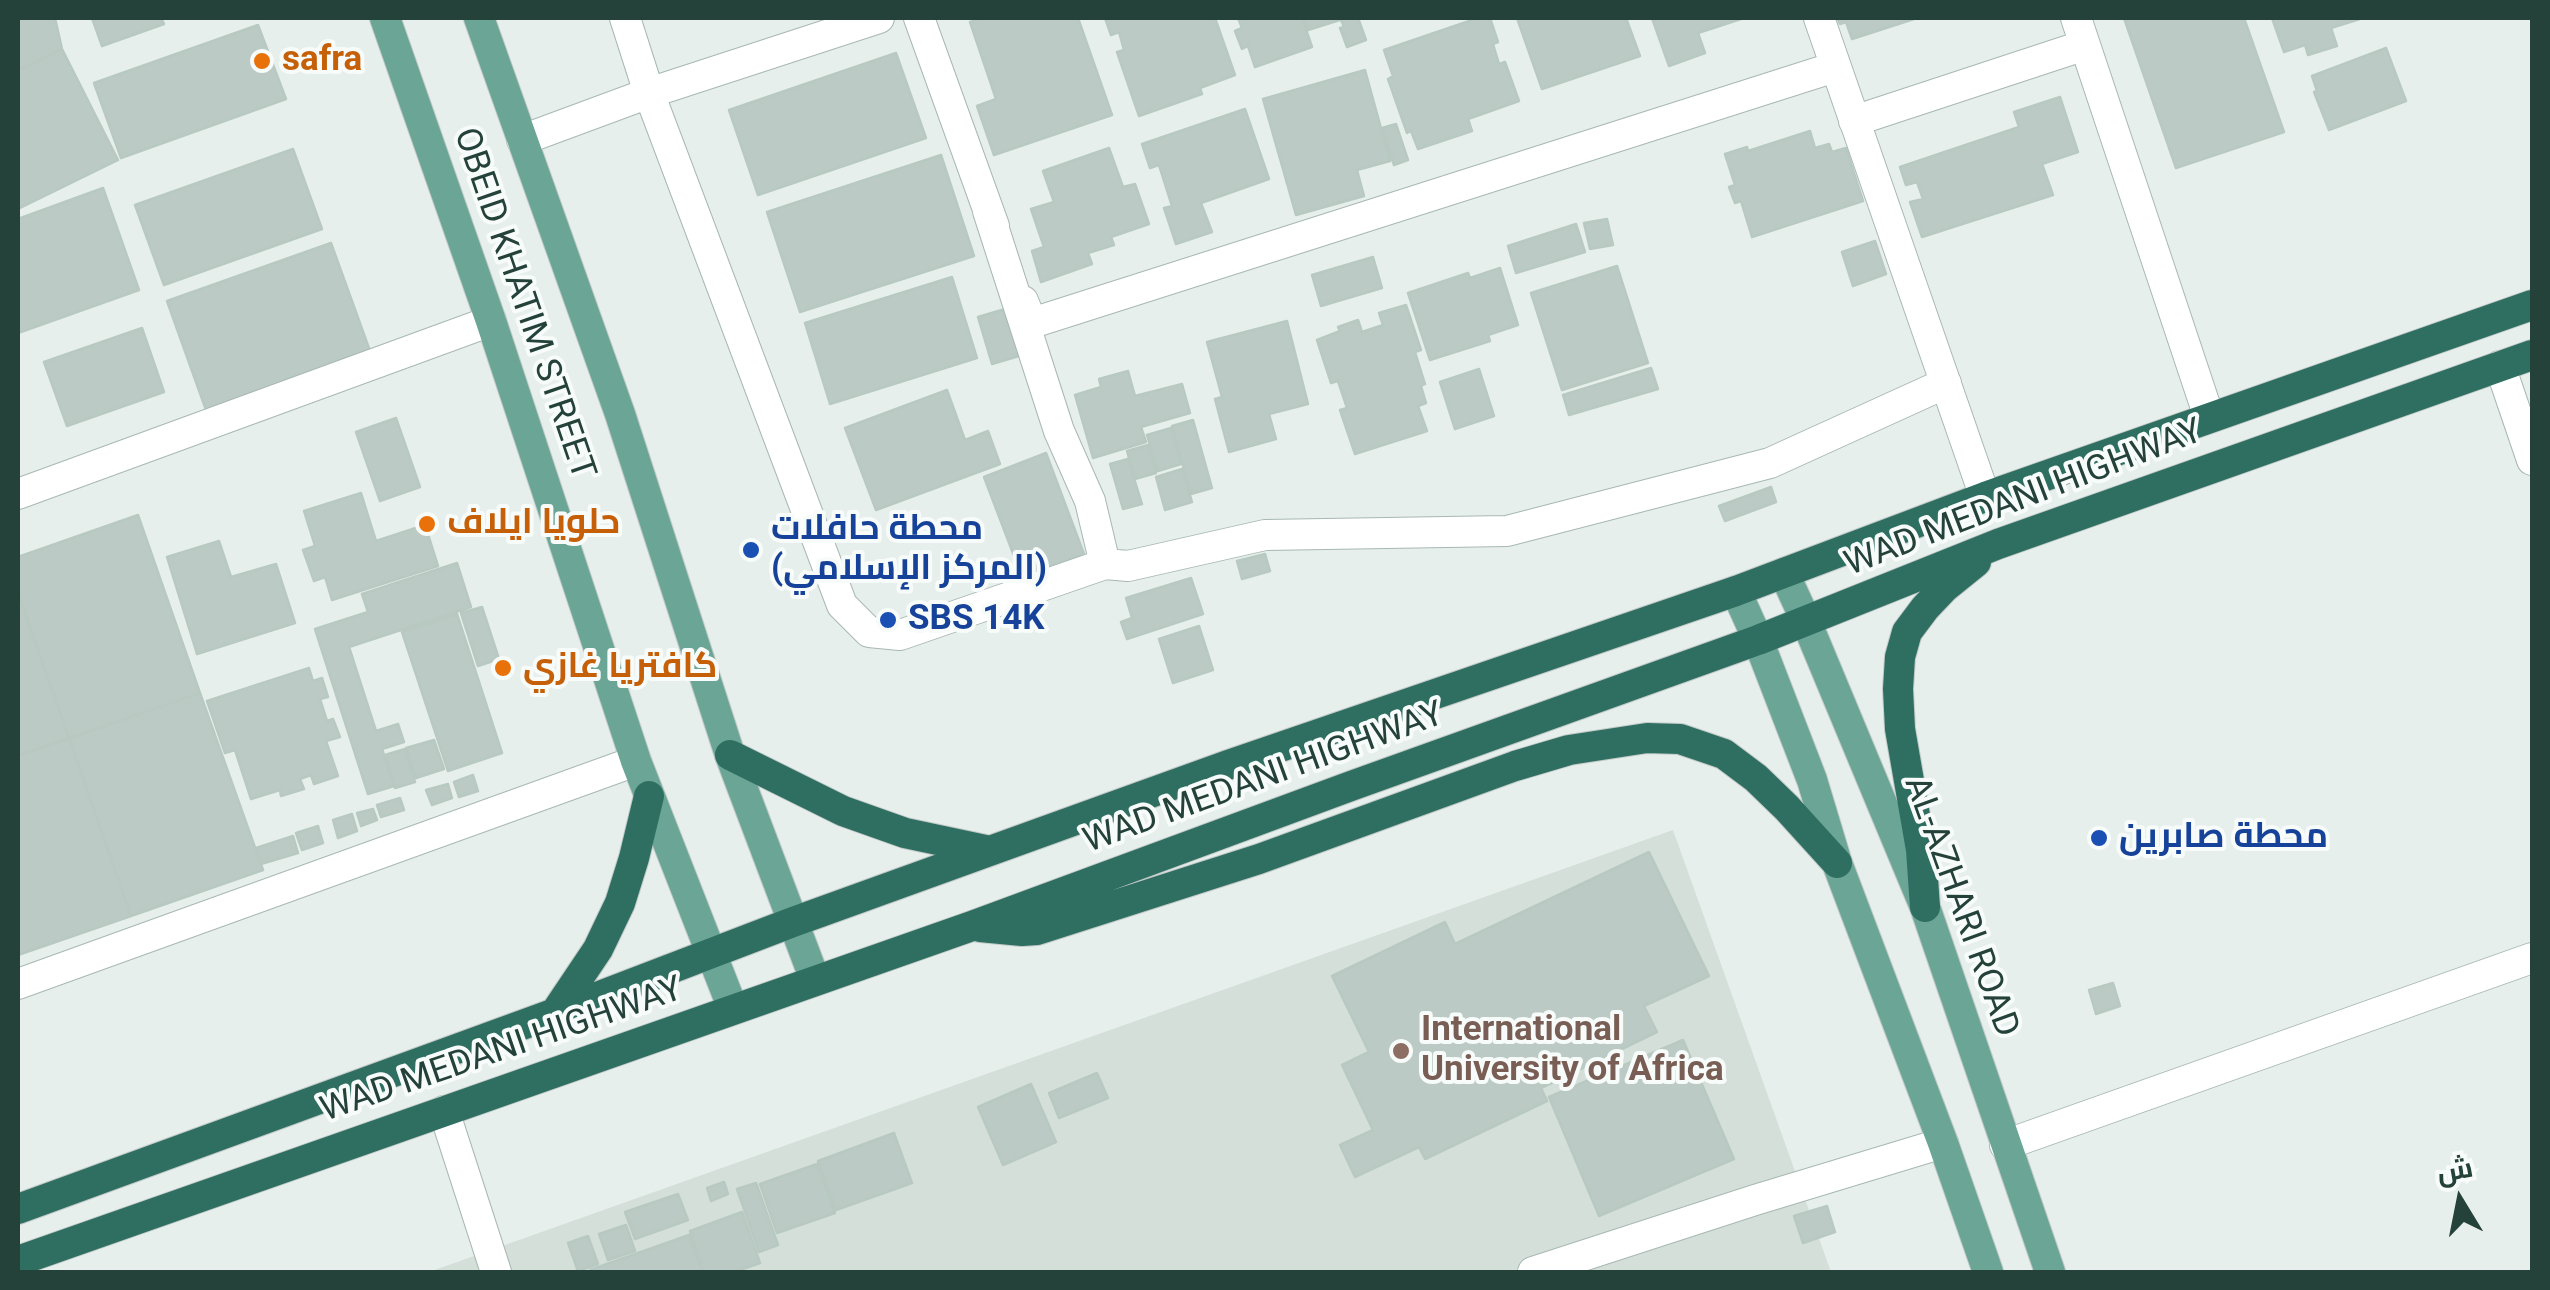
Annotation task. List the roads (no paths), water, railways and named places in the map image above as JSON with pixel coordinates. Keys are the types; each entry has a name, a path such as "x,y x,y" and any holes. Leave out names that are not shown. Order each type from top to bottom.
{"highway":[{"name":"WAD MEDANI HIGHWAY","path":"18,1209 1228,765 1736,591 1985,497 2532,304"},
{"name":"WAD MEDANI HIGHWAY","path":"18,1261 972,926 1758,640 1998,544 2532,355"},
{"path":"1926,907 1921,850 1900,729 1900,657 1908,632 1925,608 1998,544"},
{"path":"972,926 1037,930 1260,859 1515,766 1569,750 1646,738 1680,739 1724,754 1777,798 1837,863"},
{"path":"730,755 843,811 906,833 992,852"},
{"path":"555,1012 598,949 620,903 648,796"}],"main road":[{"name":"OBEID KHATIM STREET","path":"385,18 491,321 648,796 733,1008"},
{"name":"OBEID KHATIM STREET","path":"479,18 620,414 730,755 814,980"},
{"name":"AL-AZHARI ROAD","path":"1784,573 1926,907 2050,1272"},
{"path":"1736,591 1812,780 1837,863 1988,1272"}],"street":[{"path":"625,18 649,93 842,605 869,632 900,635 1105,564 1128,566 1265,535 1507,531 1770,463 1946,383"},
{"path":"522,140 649,93 879,18"},
{"path":"919,18 1032,324 1835,67"},
{"path":"1819,18 1985,497"},
{"path":"1854,121 2080,31 2209,418"},
{"path":"988,211 1059,431 1090,501 1105,564"},
{"path":"18,494 491,321"},
{"path":"2500,366 2532,460"},
{"path":"18,984 636,761"},
{"path":"2006,1145 2532,958"},
{"path":"444,1111 496,1272"},
{"path":"1533,1272 1943,1143"}],"place":[{"name":"safra","path":"262,61"},
{"name":"حلويا ايلاف","path":"427,524"},
{"name":"محطة حافلات (المركز الإسلامي)","path":"751,550"},
{"name":"SBS 14K","path":"888,620"},
{"name":"كافتريا غازي","path":"503,668"},
{"name":"محطة صابرين","path":"2099,838"},
{"name":"International University of Africa","path":"1401,1051"}]}
